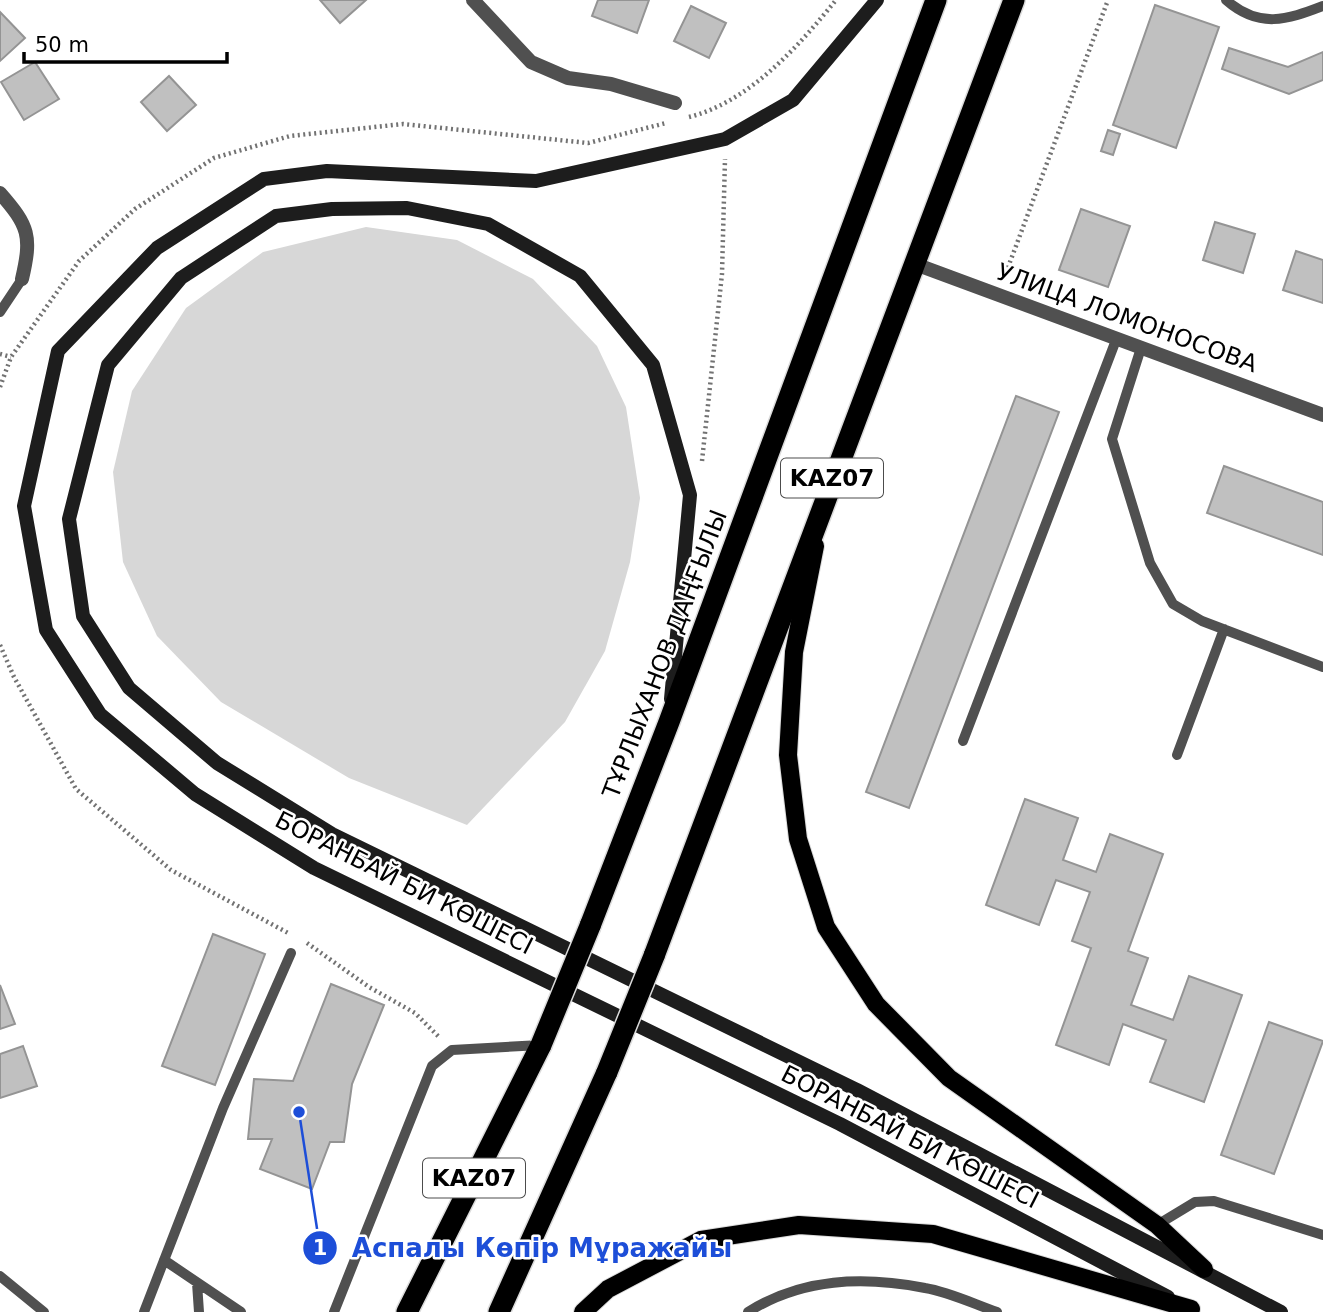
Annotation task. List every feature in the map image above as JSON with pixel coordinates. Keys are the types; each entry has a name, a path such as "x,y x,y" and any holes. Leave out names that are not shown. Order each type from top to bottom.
{"highway":[{"name":"ТҰРЛЫХАНОВ ДАҢҒЫЛЫ","path":"407,1312 541,1045 590,926 669,722 936,0"},
{"name":"KAZ07","path":"499,1312 607,1072 654,956 1014,0"}],"main road":[{"name":"БОРАНБАЙ БИ КӨШЕСІ","path":"877,0 793,100 725,139 536,181 327,171 264,179 157,248 58,351 23,506 46,630 100,713 195,794 314,867 839,1124 1194,1311"},
{"name":"БОРАНБАЙ БИ КӨШЕСІ","path":"690,495 653,365 580,276 488,224 407,208 332,209 276,216 181,278 108,365 69,519 83,616 129,688 217,763 332,834 857,1090 1204,1269 1281,1312"},
{"path":"669,722 690,495"},
{"path":"826,495 794,652 788,755 798,839 826,927 876,1004 950,1078 1157,1225 1204,1269"},
{"path":"583,1312 608,1289 701,1240 799,1225 933,1234 1194,1311"}],"street":[{"path":"473,0 531,62 568,78 611,84 676,103"},
{"path":"0,193 22,218 29,248 22,279"},
{"name":"УЛИЦА ЛОМОНОСОВА","path":"915,264 1323,415"}],"lane":[{"path":"1226,0 1240,12 1284,21 1323,6"},
{"path":"0,312 22,279"},
{"path":"963,741 1115,340"},
{"path":"1141,348 1112,439 1150,563 1173,604 1202,621 1323,667"},
{"path":"1177,755 1224,629"},
{"path":"144,1312 222,1108 291,953"},
{"path":"334,1312 421,1087 432,1066 452,1050 541,1045"},
{"path":"1157,1225 1195,1202 1214,1201 1323,1235"},
{"path":"164,1260 241,1312"},
{"path":"0,1276 44,1312"},
{"path":"748,1312 767,1300 813,1283 867,1282 927,1288 997,1312"},
{"path":"197,1283 199,1312"}],"path":[{"path":"998,295 1108,0"},
{"path":"676,103 725,139 722,274 714,363 703,458 690,495"},
{"path":"0,354 11,357"},
{"path":"0,645 13,677 76,789 171,870 310,944 369,987 415,1013 452,1050"}],"shaded area":[{"path":"366,227 457,240 533,279 597,346 626,407 640,498 630,562 605,651 565,722 467,825 349,778 221,702 157,636 123,562 113,472 132,391 186,308 263,252"}],"building":[{"path":"320,0 366,0 340,23"},
{"path":"598,0 649,0 637,33 592,16"},
{"path":"1155,5 1219,27 1176,148 1113,125"},
{"path":"691,6 726,23 709,58 674,41"},
{"path":"0,12 25,38 0,61"},
{"path":"1229,48 1288,67 1323,52 1323,80 1289,94 1222,69"},
{"path":"35,62 59,99 24,120 1,82"},
{"path":"169,76 196,105 167,131 141,102"},
{"path":"1108,130 1120,134 1113,155 1101,151"},
{"path":"1081,209 1130,226 1108,287 1059,270"},
{"path":"1215,222 1255,234 1243,273 1203,260"},
{"path":"1296,251 1323,260 1323,303 1283,290"},
{"path":"1016,396 1059,412 909,808 866,792"},
{"path":"1224,466 1323,502 1323,555 1207,513"},
{"path":"1025,799 1078,818 1063,860 1096,872 1110,834 1163,854 1128,951 1148,958 1131,1005 1173,1020 1189,976 1242,995 1204,1102 1150,1082 1166,1040 1123,1024 1109,1065 1056,1045 1091,948 1072,941 1090,892 1056,880 1039,925 986,905"},
{"path":"213,934 265,954 215,1085 162,1066"},
{"path":"331,984 384,1005 352,1084 344,1142 330,1142 312,1189 260,1169 272,1139 248,1139 254,1079 293,1081"},
{"path":"0,985 15,1024 0,1029"},
{"path":"1269,1022 1323,1041 1274,1174 1221,1155"},
{"path":"23,1046 37,1086 0,1098 0,1054"}],"place":[{"name":"Аспалы Көпір Мұражайы","path":"299,1112"}]}
